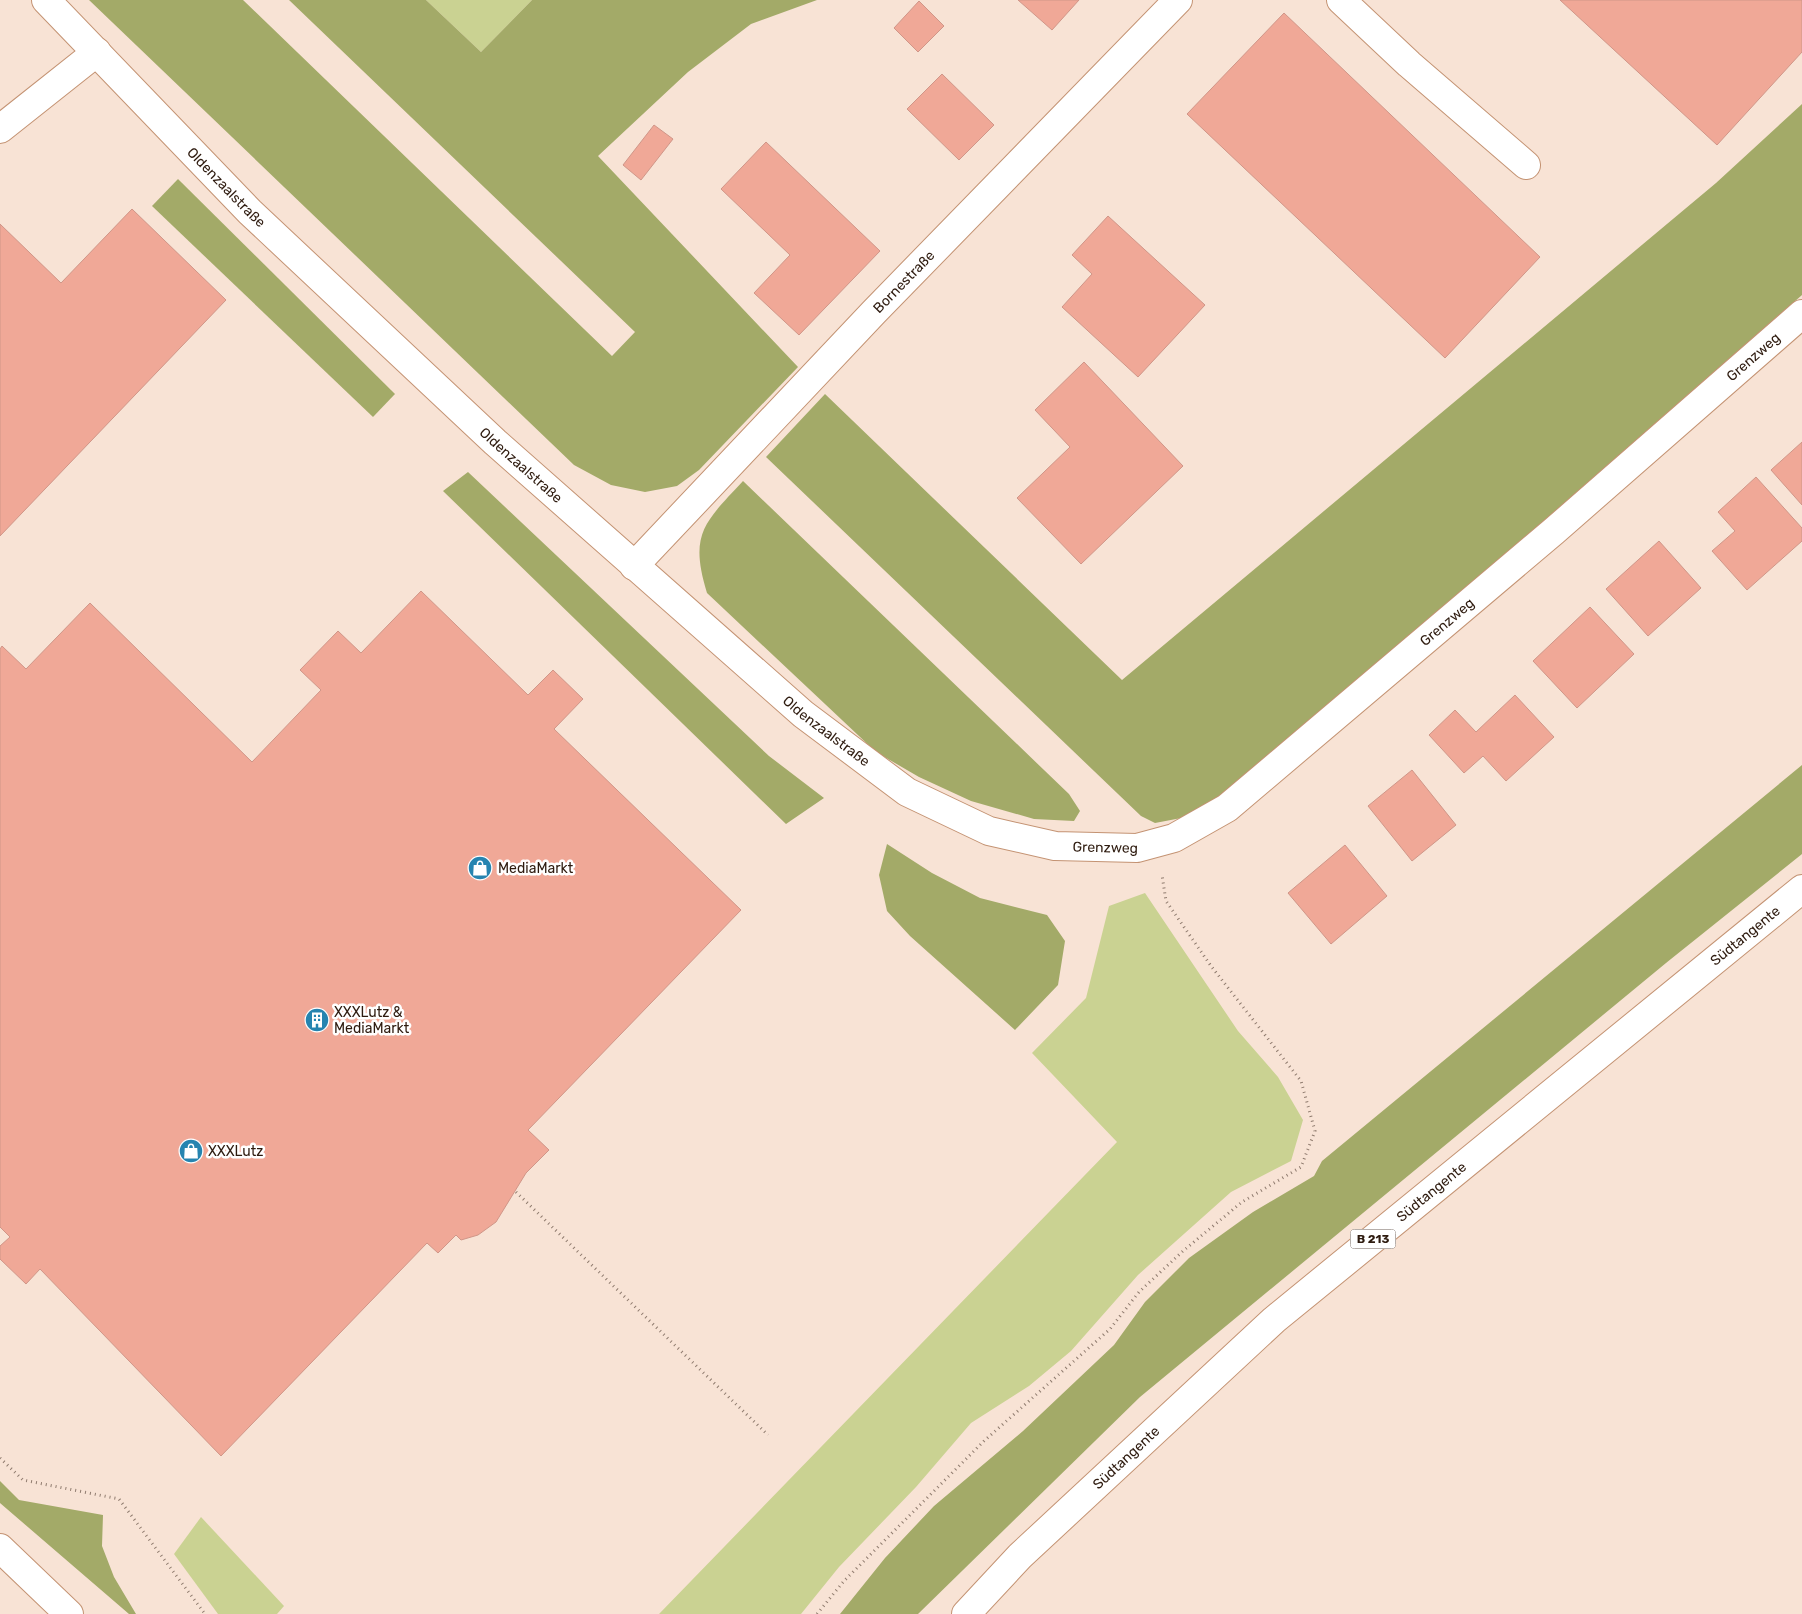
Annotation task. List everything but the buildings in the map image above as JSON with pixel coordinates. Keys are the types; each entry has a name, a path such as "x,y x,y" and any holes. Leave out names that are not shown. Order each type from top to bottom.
{"street":[{"name":"Oldenzaalstraße","path":"46,0 250,212 495,442 803,714 907,792 988,831 1055,846"},
{"name":"Bornestraße","path":"634,566 874,312 1178,0"},
{"path":"1341,0 1409,64 1526,165"},
{"path":"0,129 97,52"},
{"name":"Grenzweg","path":"1055,846 1138,848 1174,838 1227,808 1554,531 1802,314"},
{"name":"Südtangente","path":"966,1614 1020,1556 1274,1320 1802,890"},
{"path":"0,1548 69,1614"}],"path":[{"path":"818,1614 844,1581 984,1441 1110,1329 1140,1292 1183,1251 1242,1202 1301,1167 1315,1130 1301,1081 1211,966 1166,900 1156,843"},
{"path":"516,1192 768,1435"},
{"path":"0,1458 23,1480 119,1499 206,1614"}],"green space":[{"path":"89,0 243,0 612,356 635,332 289,0 426,0 481,52 532,0 817,0 751,24 688,72 598,156 798,367 699,470 677,486 645,492 611,485 574,465"},
{"path":"426,0 532,0 481,52"},
{"path":"1802,104 1802,295 1233,793 1197,815 1155,823 1141,816 766,457 825,394 1122,680 1716,183"},
{"path":"178,179 395,394 373,417 152,206"},
{"path":"468,472 769,756 824,798 786,824 443,491"},
{"path":"743,481 1069,794 1080,811 1074,821 1034,819 971,801 919,777 876,752 707,593 702,573 700,543 710,519"},
{"path":"1802,765 1802,854 1666,963 1140,1397 918,1614 840,1614 885,1558 934,1506 1023,1431 1114,1345 1145,1302 1189,1258 1253,1212 1314,1176 1322,1161"},
{"path":"887,844 932,873 980,898 1047,915 1065,941 1058,985 1015,1030 910,936 887,911 879,875"},
{"path":"1145,893 1238,1031 1278,1077 1303,1120 1291,1161 1231,1192 1138,1275 1071,1351 1029,1386 971,1423 916,1487 839,1567 801,1614 659,1614 1117,1142 1032,1053 1086,998 1109,906"},
{"path":"0,1481 19,1500 103,1515 102,1546 114,1577 136,1614 129,1614 0,1503"},
{"path":"201,1517 284,1606 277,1614 218,1614 174,1554"}],"place":[{"name":"MediaMarkt","path":"480,868"},
{"name":"XXXLutz & MediaMarkt","path":"317,1020"},
{"name":"XXXLutz","path":"191,1151"}]}
